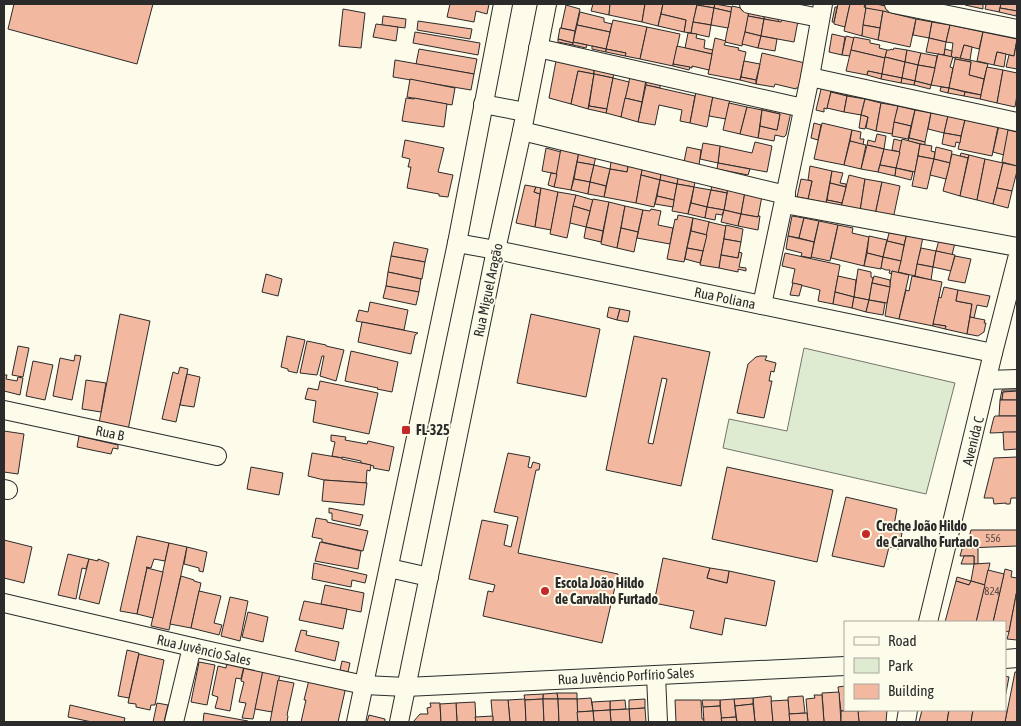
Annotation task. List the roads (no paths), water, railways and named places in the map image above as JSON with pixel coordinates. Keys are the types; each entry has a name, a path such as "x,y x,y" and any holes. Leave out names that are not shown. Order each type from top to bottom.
{"street":[{"path":"356,722 457,243 503,4"},
{"name":"Rua Miguel Aragão","path":"399,722 547,4"},
{"path":"749,4 822,11 762,306"},
{"path":"894,4 1017,29"},
{"path":"538,48 803,108"},
{"path":"810,77 1017,122"},
{"path":"483,104 525,112"},
{"path":"522,130 785,200 1017,247"},
{"name":"Rua Poliana","path":"457,243 993,354"},
{"name":"Avenida C","path":"928,621 1017,260"},
{"path":"988,380 1017,379"},
{"name":"Rua B","path":"4,410 217,456"},
{"path":"389,568 429,577"},
{"name":"Rua Juvêncio Sales","path":"4,603 364,685 406,687"},
{"path":"174,722 192,647"},
{"name":"Rua Juvêncio Porfírio Sales","path":"406,687 844,666"},
{"path":"656,675 658,722"}],"place":[{"name":"FL-325","path":"406,430"},
{"name":"Creche João Hildo de Carvalho Furtado","path":"866,534"},
{"name":"Escola João Hildo de Carvalho Furtado","path":"545,591"}]}
